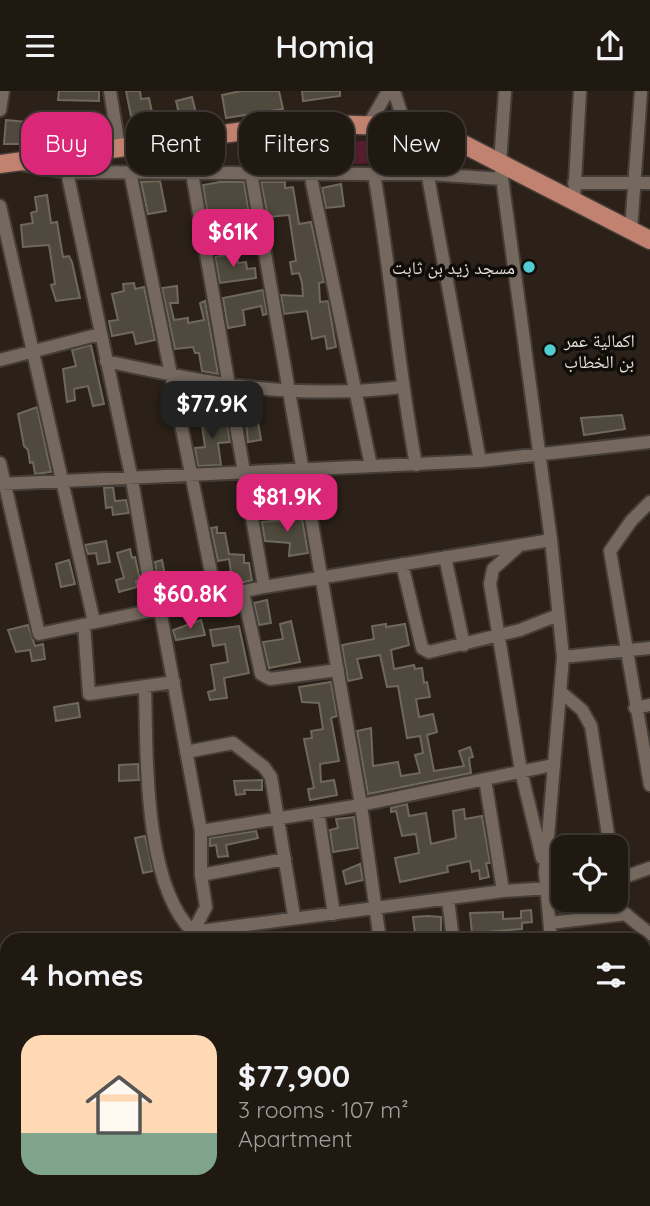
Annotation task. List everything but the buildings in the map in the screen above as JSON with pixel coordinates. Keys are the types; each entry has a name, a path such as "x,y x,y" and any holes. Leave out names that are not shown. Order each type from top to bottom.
{"main road":[{"path":"112,147 252,130 323,124 368,124"},
{"path":"465,145 501,171 574,191 650,240"},
{"path":"0,164 21,164"}],"street":[{"path":"0,110 3,91"},
{"path":"110,91 119,146"},
{"path":"376,112 387,91"},
{"path":"394,91 404,112"},
{"path":"505,91 501,171 551,540 563,657 545,872 551,933"},
{"path":"580,91 574,191 650,183"},
{"path":"631,230 641,91"},
{"path":"637,160 650,154"},
{"path":"465,172 501,171"},
{"path":"68,175 174,682 201,831 201,875 206,907 194,932"},
{"path":"132,175 216,597"},
{"path":"191,175 264,587"},
{"path":"251,175 304,470 319,578 361,805 379,933"},
{"path":"310,175 371,467"},
{"path":"374,175 386,241 402,387 416,465"},
{"path":"429,175 480,461"},
{"path":"0,206 62,482 89,623 89,694 174,682"},
{"path":"0,360 100,334"},
{"path":"106,361 229,387 357,393 402,387"},
{"path":"2,484 132,480 480,461 650,442"},
{"path":"0,463 2,484 39,634 264,587 551,540"},
{"path":"650,502 631,521 610,551 625,652 650,785"},
{"path":"520,545 490,575 521,771 545,872"},
{"path":"445,557 464,645"},
{"path":"402,564 422,648 429,652 498,636 558,615"},
{"path":"243,592 261,674 270,679 338,670"},
{"path":"563,657 650,648"},
{"path":"145,687 149,799 153,833 179,918 194,932"},
{"path":"562,693 587,717 591,726 608,835"},
{"path":"635,708 650,705"},
{"path":"186,751 226,742 237,746 268,772 279,817 294,916"},
{"path":"201,831 361,805 553,765"},
{"path":"485,779 503,891"},
{"path":"318,812 334,914"},
{"path":"201,875 285,859"},
{"path":"628,876 650,868"},
{"path":"194,932 294,916 334,914 551,886"},
{"path":"448,899 452,933"},
{"path":"623,912 649,933"},
{"path":"550,923 626,914"}],"shaded area":[{"path":"354,141 368,141 368,164 354,164"}],"place":[{"name":"مسجد زيد بن ثابت","path":"529,267"},
{"name":"اكمالية عمر بن الخطاب","path":"550,350"}]}
